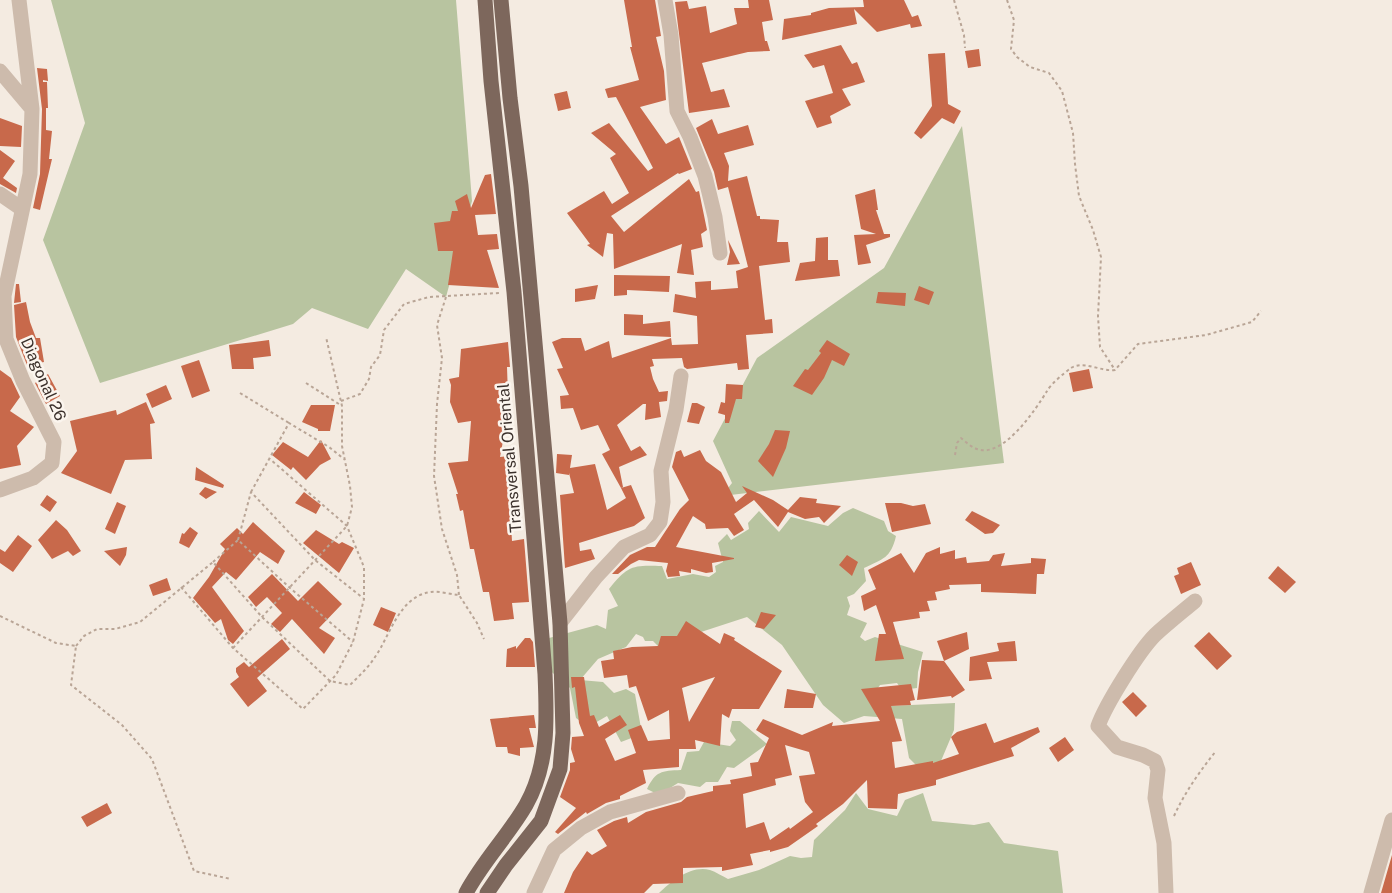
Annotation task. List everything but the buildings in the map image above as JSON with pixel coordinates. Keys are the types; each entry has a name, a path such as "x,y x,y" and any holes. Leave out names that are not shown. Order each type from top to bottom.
{"main road":[{"name":"Transversal Oriental","path":"466,893 526,804 544,752 547,730 544,662 514,296 491,81 485,0"},
{"path":"487,893 541,821 560,769 563,733 560,622 522,196 501,0"},
{"path":"514,296 530,300"}],"street":[{"name":"Diagonal 26","path":"0,490 33,478 52,463 54,442 23,381 6,339 4,296 30,174 32,109 20,0"},
{"path":"665,0 671,35 677,111 705,176 715,217 720,253"},
{"path":"0,71 32,109"},
{"path":"0,194 22,209"},
{"path":"560,622 596,576 624,547 650,535 660,522 663,502 661,471 676,410 681,376"},
{"path":"1166,893 1164,843 1155,798 1158,770 1155,761 1117,747 1098,726 1102,714 1154,636 1195,601"},
{"path":"534,893 554,850 581,828 610,812 678,793"},
{"path":"1371,893 1392,820"}],"path":[{"path":"954,0 964,35 965,48"},
{"path":"1007,0 1014,20 1011,49 1030,67 1049,73 1062,92 1073,133 1074,164 1079,196 1101,257 1098,316 1100,347 1115,370"},
{"path":"341,401 360,394 369,379 371,367 380,354 384,330 404,304 429,297 514,296"},
{"path":"446,297 437,325 442,358 437,404 434,477 442,530 457,575 459,595 477,623 484,639"},
{"path":"955,455 961,438 978,450 987,450 997,447 1016,434 1044,398 1048,389 1072,367 1085,365 1104,371 1115,370 1138,344 1206,335 1252,322 1261,311"},
{"path":"233,648 347,526 352,507 351,486 344,459 342,406 326,337"},
{"path":"306,383 342,406"},
{"path":"240,393 329,447 344,459"},
{"path":"231,879 194,871 152,759 122,725 71,685 76,646 84,636 96,629 115,629 141,622 238,540 251,492 289,423"},
{"path":"181,587 233,648 303,709 336,675 353,642 364,599 364,567 347,526 270,459"},
{"path":"251,492 315,560 364,599"},
{"path":"238,540 353,642"},
{"path":"213,562 262,617 330,681 350,685 375,657 398,615 414,599 430,592 459,595"},
{"path":"0,616 56,643 76,646"},
{"path":"1170,823 1182,799 1216,751"}],"green space":[{"path":"51,0 456,0 472,201 446,297 406,269 368,329 312,308 293,324 100,383 43,240 85,123"},
{"path":"962,126 1004,463 722,496 732,483 713,441 757,358 884,268"},
{"path":"853,508 884,521 888,531 896,536 892,549 885,557 864,568 866,581 854,594 847,597 850,606 847,615 867,623 860,637 865,641 875,637 923,652 917,688 902,690 897,683 880,685 874,694 889,706 955,703 954,730 938,768 924,773 909,758 902,719 864,716 844,723 823,705 782,645 747,617 658,646 653,641 645,641 643,637 636,634 626,647 598,659 580,680 603,682 614,693 626,689 635,694 642,734 621,742 607,716 588,727 576,718 570,688 546,667 549,638 597,625 606,629 608,610 618,606 609,589 626,571 644,566 662,566 667,579 693,574 709,577 716,572 715,566 723,562 718,543 727,534 731,540 749,529 748,523 759,511 779,532 791,517 828,526"},
{"path":"732,721 740,721 767,744 734,768 727,767 718,782 706,782 700,787 678,783 659,795 647,789 656,775 681,770 687,752 699,751 704,742 730,746 736,740 730,731"},
{"path":"856,793 868,809 897,816 905,800 923,793 932,821 974,825 989,822 1004,843 1058,851 1063,893 659,893 676,879 696,870 710,870 728,879 759,870 790,856 812,857 814,840 845,810"}]}
